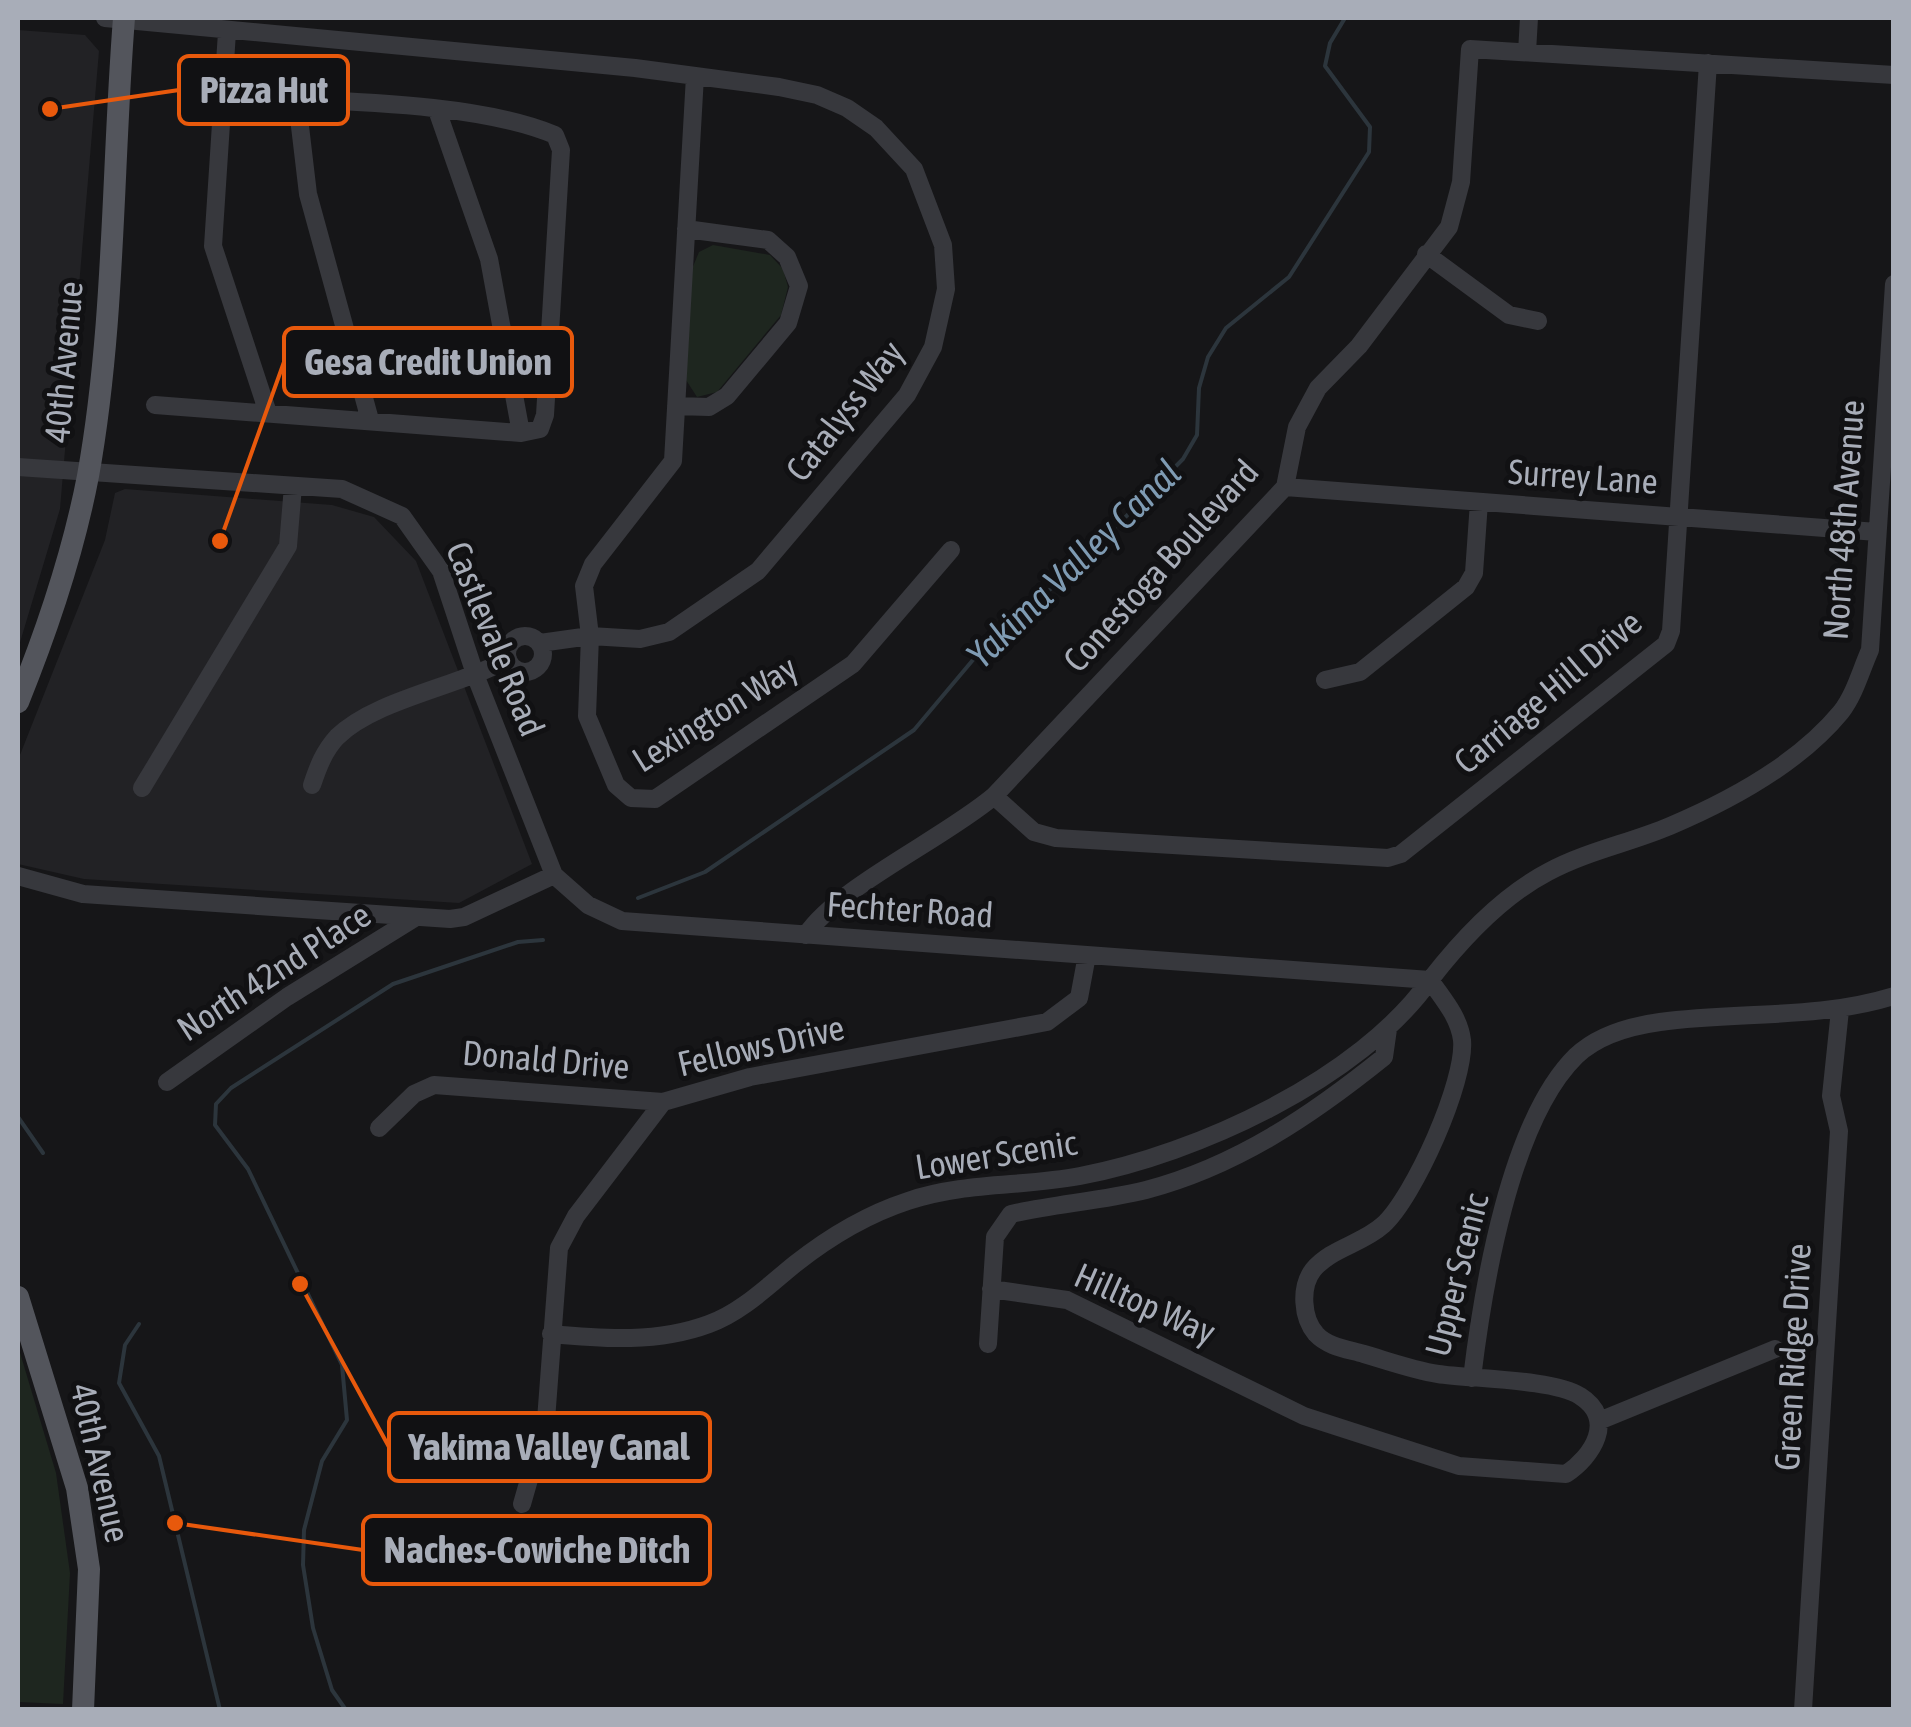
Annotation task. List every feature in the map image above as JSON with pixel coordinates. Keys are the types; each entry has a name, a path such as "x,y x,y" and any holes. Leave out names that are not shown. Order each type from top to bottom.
{"main road":[{"name":"40th Avenue","path":"18,702 54,612 88,474 104,333 118,18"},
{"name":"40th Avenue","path":"18,1297 77,1488 89,1569 84,1710"}],"street":[{"name":"Catalyss Way","path":"118,18 226,32 635,68 817,95 847,108 898,149 926,190 943,245 946,290 934,347 907,395 758,570 669,632 640,639 590,636 540,643 520,636 508,648 508,659 522,672 534,670 544,654 540,643"},
{"path":"1528,52 1529,18"},
{"path":"226,32 212,246 268,413"},
{"name":"Conestoga Boulevard","path":"806,935 830,908 956,828 994,796 1285,488 1297,427 1307,405 1332,370 1359,346 1449,227 1457,202 1470,49 1894,75"},
{"name":"Carriage Hill Drive","path":"994,796 1034,832 1056,838 1377,860 1401,854 1666,644 1671,631 1681,517 1708,63"},
{"name":"Lexington Way","path":"694,76 673,461 587,574 584,612 590,636 588,716 616,785 631,798 655,798 853,664 951,550"},
{"path":"155,405 521,433 540,430 545,415 561,150 555,134 528,123 437,110 220,95"},
{"path":"297,101 308,194 370,420"},
{"path":"437,110 489,260 521,433"},
{"path":"676,406 709,407 727,396 788,322 799,286 787,256 768,240 686,229"},
{"path":"1426,254 1510,315 1538,321"},
{"name":"North 48th Avenue","path":"1430,980 1488,917 1546,872 1668,827 1762,777 1814,738 1851,697 1870,650 1890,402 1894,284"},
{"name":"Castlevale Road","path":"18,468 342,489 402,516 441,572 476,677 554,874"},
{"path":"142,788 288,546 293,486"},
{"name":"Surrey Lane","path":"1285,488 1877,532"},
{"path":"1325,680 1360,672 1466,587 1476,559 1479,502"},
{"name":"Catalyss Way","path":"312,785 324,753 354,724 476,677 508,659"},
{"path":"18,876 83,894 464,917 554,874"},
{"name":"Fechter Road","path":"554,874 588,905 622,921 1430,980"},
{"name":"North 42nd Place","path":"167,1082 287,998 417,917"},
{"name":"Fellows Drive","path":"522,1504 546,1420 559,1248 566,1232 663,1102 750,1077 1047,1022 1078,998 1087,956"},
{"name":"Lower Scenic","path":"551,1334 614,1340 680,1333 713,1323 754,1298 800,1260 872,1215 936,1192 1078,1176 1182,1148 1234,1127 1303,1089 1388,1029 1405,1014 1430,980"},
{"name":"Upper Scenic","path":"1430,980 1457,1019 1462,1059 1418,1180 1402,1206 1380,1228 1315,1268 1304,1304 1310,1326 1324,1342 1435,1374 1472,1378 1482,1297 1516,1172 1554,1082 1578,1054 1614,1032 1660,1022 1840,1010 1894,996"},
{"name":"Green Ridge Drive","path":"1803,1710 1838,1150 1831,1096 1840,1010"},
{"name":"Hilltop Way","path":"1388,1029 1384,1057 1344,1089 1293,1125 1212,1168 1148,1189 1010,1214 995,1237 991,1289 1067,1300 1304,1416 1459,1466 1566,1474 1592,1453 1599,1421"},
{"name":"Donald Drive","path":"379,1128 414,1094 434,1084 663,1102"},
{"path":"988,1344 991,1289"},
{"path":"1472,1378 1565,1390 1581,1396 1599,1421 1775,1348"}],"shaded area":[{"path":"18,30 85,35 99,51 60,509 18,649"},
{"path":"713,245 770,255 783,269 788,287 781,315 717,392 697,397 686,380 692,269 699,252"},
{"path":"125,489 332,505 374,517 416,561 532,864 459,903 84,879 18,864 18,760 105,540 115,493"},
{"path":"18,1346 56,1473 70,1573 63,1704 18,1702"}],"waterway":[{"name":"Yakima Valley Canal","path":"638,898 705,872 914,730 1004,623 1063,580 1183,459 1197,435 1199,388 1208,357 1226,328 1289,277 1369,152 1370,127 1325,66 1330,43 1345,18"},
{"name":"Yakima Valley Canal","path":"346,1710 332,1690 313,1628 303,1565 304,1530 322,1461 347,1420 342,1365 248,1169 215,1125 216,1104 231,1088 393,984 518,942 543,940"},
{"path":"18,1117 43,1153"},
{"path":"139,1324 125,1345 119,1383 159,1456 220,1710"}],"place":[{"name":"Pizza Hut","path":"50,109"},
{"name":"Gesa Credit Union","path":"220,541"},
{"name":"Yakima Valley Canal","path":"300,1284"},
{"name":"Naches-Cowiche Ditch","path":"175,1523"}]}
